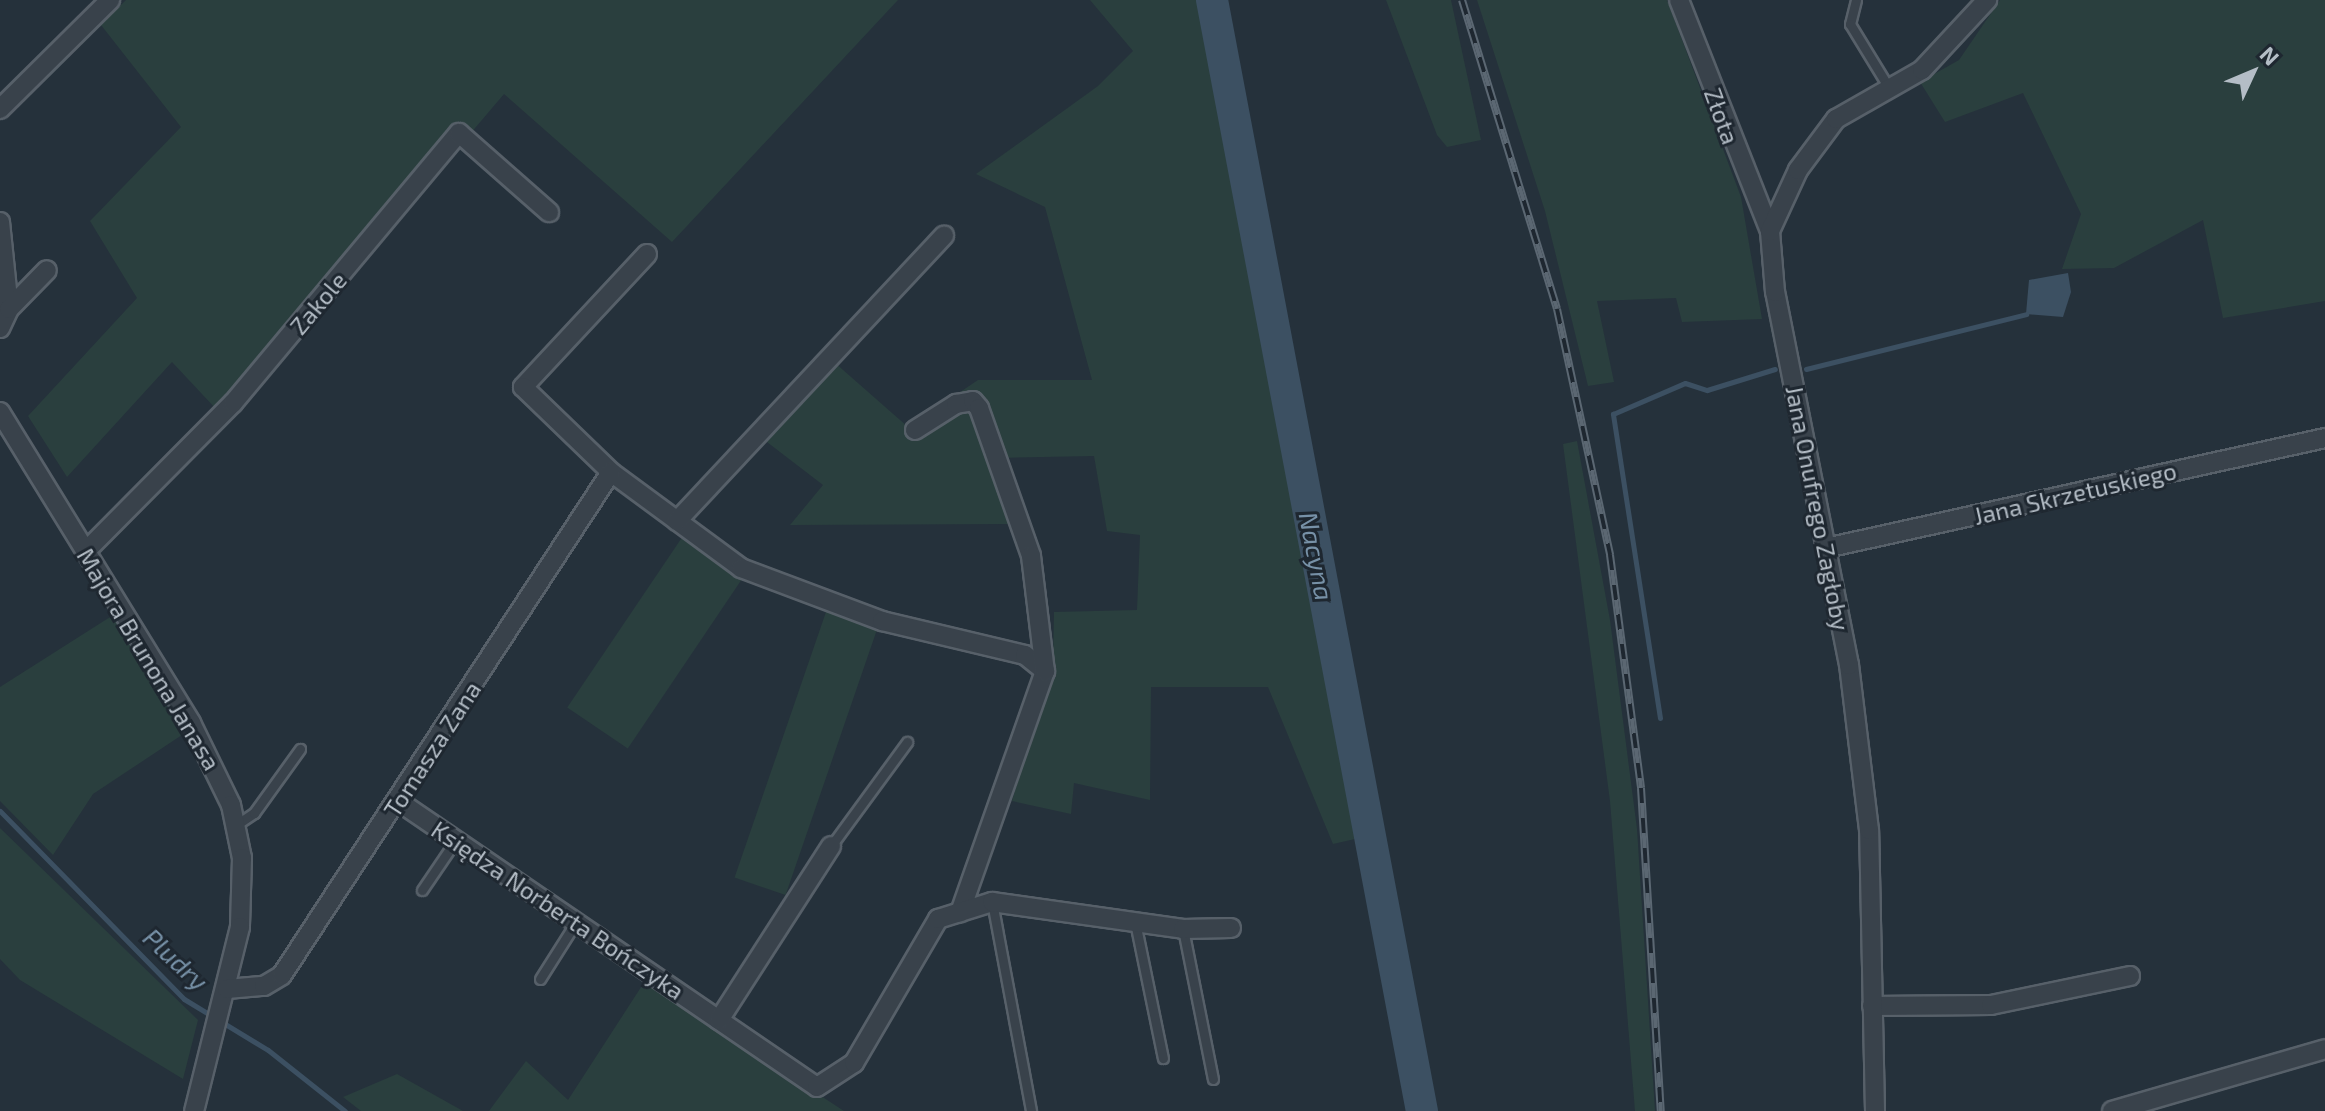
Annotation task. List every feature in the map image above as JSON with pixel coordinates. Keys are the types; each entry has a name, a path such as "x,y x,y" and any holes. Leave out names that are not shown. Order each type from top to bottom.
{"street":[{"path":"0,109 110,0"},
{"name":"Złota","path":"1679,0 1770,231"},
{"name":"Jana Onufrego Zagłoby","path":"1875,1111 1869,830 1849,665 1775,292 1770,231 1798,170 1836,119 1889,88 1963,33 1987,0"},
{"name":"Zakole","path":"86,551 233,403 459,133 549,212"},
{"path":"0,222 9,309"},
{"path":"677,521 944,236"},
{"path":"647,254 523,387 611,472 677,521 778,587 1025,655 1045,671"},
{"path":"0,328 9,309 47,270"},
{"path":"915,430 956,404 973,401 979,408 1031,556 1045,671 960,912"},
{"name":"Majora Brunona Janasa","path":"0,412 208,752 236,825 242,909 225,996 194,1111"},
{"name":"Jana Skrzetuskiego","path":"1826,548 2325,438"},
{"name":"Tomasza Zana","path":"225,996 264,986 282,975 611,472"},
{"name":"Księdza Norberta Bończyka","path":"398,801 817,1087 854,1063 938,919 992,902 1183,929 1231,928"},
{"path":"719,1020 831,846"},
{"path":"1872,1006 1991,1005 2130,976"},
{"path":"2112,1111 2325,1049"}],"lane":[{"path":"1856,0 1850,24 1889,88"},
{"path":"831,846 907,742"},
{"path":"236,825 254,813 300,749"},
{"path":"422,890 456,840"},
{"path":"992,902 1031,1111"},
{"path":"540,979 576,922"},
{"path":"1135,922 1163,1058"},
{"path":"1183,929 1213,1079"}],"green space":[{"path":"126,0 898,0 672,242 504,94 470,134 459,121 216,409 172,362 67,477 28,416 137,298 90,221 181,127 101,25"},
{"path":"1090,0 1206,0 1355,839 1333,844 1268,687 1151,687 1150,800 1074,783 1071,814 1012,801 1053,661 1054,612 1137,610 1140,535 1107,531 1094,456 996,458 1008,524 790,525 823,485 763,439 834,362 908,427 978,380 1092,380 1045,207 976,174 1098,86 1133,51"},
{"path":"1386,0 1451,0 1481,140 1447,147 1437,135"},
{"path":"1477,0 1667,0 1741,197 1762,319 1682,322 1676,298 1597,301 1614,382 1588,386 1545,211"},
{"path":"2000,0 2325,0 2325,301 2223,318 2203,220 2114,268 2062,269 2081,214 2023,93 1945,122 1920,82 1959,60"},
{"path":"1577,441 1610,620 1637,829 1655,1111 1635,1111 1610,801 1563,444"},
{"path":"683,536 744,577 628,748 567,708"},
{"path":"827,609 878,627 786,895 735,878"},
{"path":"118,612 188,731 93,794 53,855 0,801 0,687"},
{"path":"0,828 198,1020 183,1079 20,980 0,959"},
{"path":"645,981 844,1111 489,1111 526,1061 568,1100"},
{"path":"397,1074 463,1111 361,1111 343,1097"}],"water":[{"path":"2068,273 2071,292 2063,317 2026,314 2029,280"}],"waterway":[{"name":"Nacyna","path":"1212,0 1422,1111"},
{"path":"1806,369 2026,314"},
{"path":"1660,718 1613,414 1685,383 1707,390 1775,369"},
{"name":"Pludry","path":"0,811 184,999 268,1050 345,1111"},
{"path":"1399,991 1410,981"}],"railway":[{"path":"1462,0 1557,309 1610,555 1641,788 1661,1111"}]}
